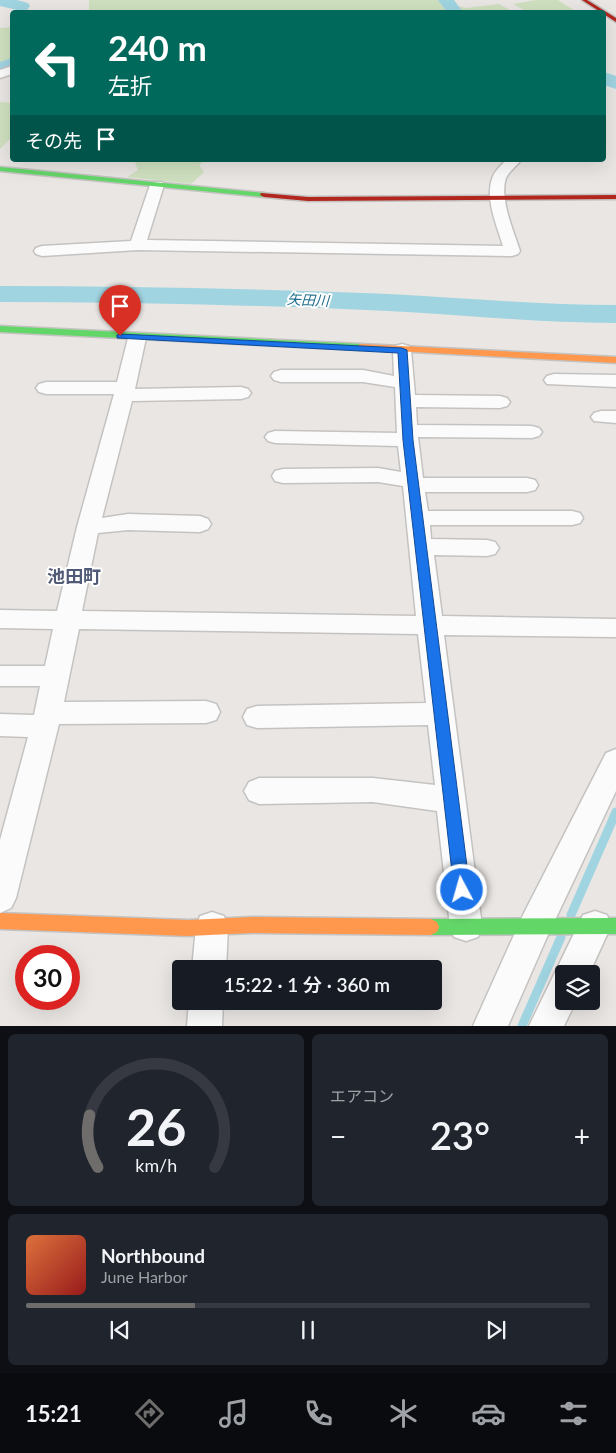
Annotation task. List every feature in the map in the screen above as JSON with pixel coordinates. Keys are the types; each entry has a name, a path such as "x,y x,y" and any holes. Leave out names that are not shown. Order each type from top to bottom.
{"street":[{"path":"572,0 588,10"},
{"path":"584,0 600,10"},
{"path":"42,251 138,245 512,251 498,198 499,178 512,162"},
{"path":"0,170 308,199 616,197"},
{"path":"138,245 157,185"},
{"path":"0,329 137,338 616,360"},
{"path":"0,898 46,719 88,527 125,392 137,338"},
{"path":"402,350 408,436 466,926"},
{"path":"281,376 363,376 405,392 500,402"},
{"path":"554,380 616,381"},
{"path":"46,388 125,392 241,393"},
{"path":"275,436 408,436 532,432"},
{"path":"283,476 378,475 414,483 527,485"},
{"path":"419,518 572,518"},
{"path":"88,527 128,522 200,524"},
{"path":"421,547 487,548"},
{"path":"0,619 616,628"},
{"path":"0,676 56,676"},
{"path":"0,726 46,719 206,712"},
{"path":"257,717 442,714"},
{"path":"490,1026 543,927 616,761"},
{"path":"259,791 374,790 452,800"},
{"path":"0,921 136,927 252,925 598,927 576,965"},
{"path":"210,960 212,927"},
{"path":"546,1026 555,1008"},
{"path":"204,1026 205,1010"}],"green space":[{"path":"89,0 454,0 457,6 466,8 499,4 510,10 89,10"},
{"path":"536,0 558,0 574,10 524,10 513,4"},
{"path":"10,27 10,68 0,72 0,28"},
{"path":"0,102 10,103 10,139 0,149"},
{"path":"135,162 203,162 199,165 204,172 191,184 127,177 138,170"}],"waterway":[{"path":"446,0 454,10"},
{"path":"0,1 22,6"},
{"path":"22,6 26,9"},
{"path":"0,68 10,65"},
{"path":"606,79 616,83"},
{"name":"矢田川","path":"0,294 239,296 459,306 555,314 616,314"},
{"path":"571,915 616,812"},
{"path":"522,1026 561,937"}],"traffic: fast":[{"path":"0,169 264,195"},
{"path":"0,329 361,347"},
{"path":"431,927 616,926"}],"traffic: slow":[{"path":"361,347 616,360"},
{"path":"0,921 188,928 252,925 431,927"}],"traffic: jam":[{"path":"584,0 600,10"},
{"path":"606,14 616,20"},
{"path":"264,195 308,199 616,197"}],"district":[{"name":"池田町","path":"74,577"}],"route":[{"path":"120,336 402,350 408,440 419,518 462,890"}]}
